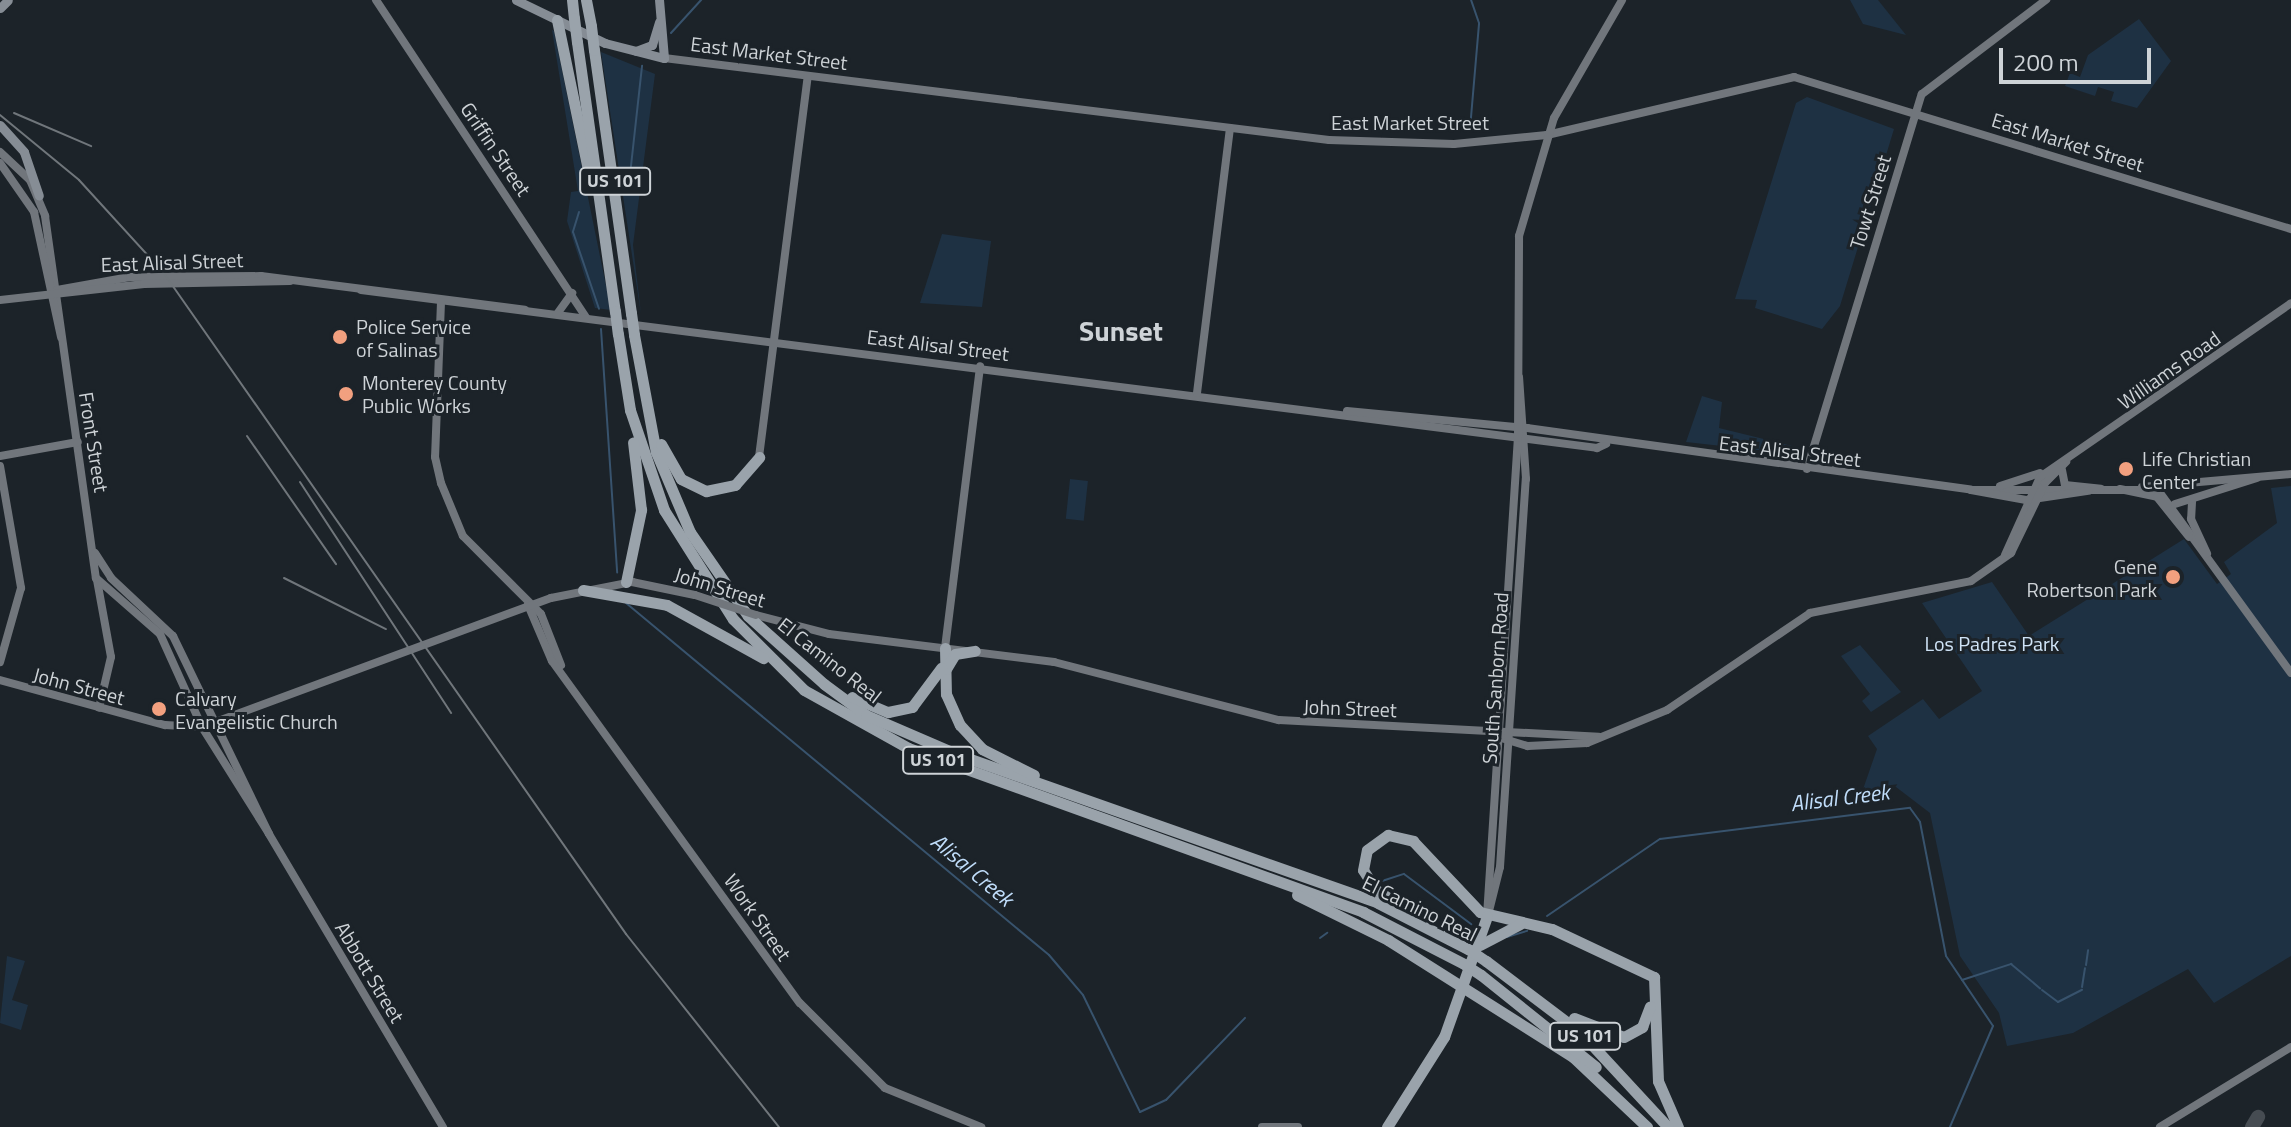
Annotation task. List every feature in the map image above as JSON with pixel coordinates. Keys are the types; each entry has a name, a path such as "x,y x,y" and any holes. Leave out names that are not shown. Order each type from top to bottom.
{"highway":[{"name":"El Camino Real","path":"572,0 630,410 652,483 685,549 776,667 908,748 1411,932 1481,975 1570,1042 1648,1127"},
{"name":"El Camino Real","path":"587,1 634,335 646,405 661,465 698,546 748,616 824,684 897,730 1438,931 1474,948 1486,961 1530,990 1604,1054 1668,1127"},
{"path":"557,20 605,240"},
{"path":"646,405 667,460 693,487 730,487 759,457"},
{"path":"626,582 641,510 630,410"},
{"path":"583,590 667,605 723,630 776,667"},
{"path":"945,648 945,677 950,708 968,736 1068,793"},
{"path":"824,684 878,710 912,707 940,677 945,648"},
{"path":"945,677 954,655 975,651"},
{"path":"1438,931 1368,882 1364,857 1375,841 1392,835 1413,841 1487,916 1528,923 1654,977 1658,1081 1678,1127"},
{"path":"1265,877 1466,987 1583,1064 1648,1127"},
{"name":"South Sanborn Road","path":"1387,1127 1431,1063 1466,987 1474,948 1487,916"},
{"path":"1474,948 1500,928 1528,923"},
{"path":"1530,990 1596,1032 1624,1037 1649,1012 1638,969"}],"main road":[{"path":"0,8 8,0"},
{"name":"Griffin Street","path":"376,0 586,317"},
{"name":"East Market Street","path":"516,0 631,51 664,58 1230,128 1382,142 1547,135 1789,77 2291,229"},
{"path":"659,0 664,58"},
{"path":"1523,438 1519,377 1519,236 1547,135 1622,0"},
{"name":"Towt Street","path":"1807,469 1914,113 1939,76 2046,0"},
{"path":"631,51 652,45 661,15"},
{"path":"759,457 808,77"},
{"path":"0,125 24,152 39,196 53,291"},
{"path":"1197,393 1230,128"},
{"path":"0,152 39,196"},
{"path":"0,163 20,183 34,212 53,291"},
{"name":"East Alisal Street","path":"0,300 154,276 290,281 1347,411 1522,428 1606,444"},
{"name":"Front Street","path":"53,291 95,553"},
{"path":"557,314 572,292"},
{"name":"Work Street","path":"441,300 435,457 441,483 467,542 528,605 528,618 800,1003 850,1060 910,1102 981,1127"},
{"name":"Williams Road","path":"2038,496 2064,466 2291,303"},
{"path":"945,648 980,366"},
{"name":"East Alisal Street","path":"1347,411 1523,438 1606,444 2028,496 2142,487 2178,480 2192,483 2291,474"},
{"name":"South Sanborn Road","path":"1487,916 1500,867 1510,734 1523,438"},
{"name":"South Sanborn Road","path":"1487,916 1498,737 1523,438"},
{"path":"0,456 78,442"},
{"path":"0,466 21,585 0,662"},
{"path":"2064,466 2065,485 2102,490"},
{"name":"Williams Road","path":"2028,496 2048,470 2064,466"},
{"path":"1981,487 2048,470"},
{"path":"2178,480 2171,501 2196,544"},
{"name":"East Alisal Street","path":"2142,487 2171,501 2193,501 2245,480"},
{"path":"2192,483 2191,519 2207,555"},
{"name":"East Alisal Street","path":"1971,490 1981,487 2028,496"},
{"path":"2119,488 2162,500 2207,555 2291,673"},
{"path":"2005,555 2028,496"},
{"name":"John Street","path":"1498,737 1509,744 1570,746 1599,737 1667,710 1810,613 1952,588 2005,555 2038,496"},
{"path":"95,553 96,578 108,637 99,708"},
{"name":"Abbott Street","path":"95,553 111,578 166,626 186,667 206,726"},
{"name":"Abbott Street","path":"96,578 149,622 206,726 443,1127"},
{"name":"John Street","path":"0,680 99,708 206,726 528,605 626,582 695,595 829,634 975,651 1082,668 1260,717 1498,737 1510,734 1599,737"},
{"path":"177,670 186,667"},
{"path":"2160,1127 2291,1047"},
{"path":"1262,1127 1298,1127"}],"green space":[{"path":"1850,0 1878,0 1906,35 1863,24"},
{"path":"2139,19 2171,61 2137,108 2111,101 2114,92 2098,87 2095,96 2065,86 2070,73 2080,77 2088,55"},
{"path":"552,30 611,310 595,308 567,221 571,192 578,191"},
{"path":"601,52 655,74 633,245 641,314"},
{"path":"1807,97 1894,129 1840,306 1822,329 1755,308 1757,300 1735,299 1796,103"},
{"path":"942,234 991,241 982,307 920,303"},
{"path":"1702,396 1722,402 1719,428 1804,449 1802,455 1686,442"},
{"path":"1070,479 1088,481 1084,521 1066,519"},
{"name":"Los Padres Park","path":"2291,486 2291,956 2214,1003 2188,969 2073,1033 2007,1046 1999,1013 1960,956 1930,813 1896,787 1861,795 1877,749 1868,736 1923,699 1939,719 1982,691 1922,603 1992,582 2029,636 2184,539 2217,584 2231,574 2224,562 2277,523 2271,488"},
{"path":"1860,645 1901,692 1871,712 1862,701 1870,694 1841,656"},
{"path":"7,956 25,961 12,1000 28,1005 21,1030 0,1023"}],"waterway":[{"name":"Alisal Creek","path":"671,33 701,0"},
{"path":"1470,129 1479,23 1471,0"},
{"name":"Alisal Creek","path":"630,175 642,66"},
{"name":"Alisal Creek","path":"579,212 573,232 599,309"},
{"name":"Alisal Creek","path":"601,329 617,572"},
{"name":"Alisal Creek","path":"626,603 1049,955 1083,995 1140,1112 1166,1100 1245,1018"},
{"name":"Alisal Creek","path":"1547,916 1660,839 1910,808 1920,822 1946,956 1993,1026 1950,1127"},
{"name":"Alisal Creek","path":"1382,881 1404,874 1471,924"},
{"name":"Alisal Creek","path":"1507,937 1527,931"},
{"name":"Alisal Creek","path":"1320,938 1327,933"},
{"path":"2086,965 2088,950"},
{"path":"1962,980 2011,964 2040,988"},
{"path":"2082,987 2085,968"},
{"path":"2042,990 2058,1002 2082,990"}],"taxiway":[{"path":"2252,1127 2258,1117"}],"railway":[{"path":"14,113 91,146"},
{"path":"0,115 79,180 163,272 626,934 779,1127"},
{"path":"247,436 336,564"},
{"path":"300,482 451,713"},
{"path":"284,578 386,629"}],"place":[{"name":"Police Service of Salinas","path":"340,337"},
{"name":"Monterey County Public Works","path":"346,394"},
{"name":"Life Christian Center","path":"2126,469"},
{"name":"Gene Robertson Park","path":"2173,577"},
{"name":"Calvary Evangelistic Church","path":"159,709"}],"district":[{"name":"Sunset","path":"1121,331"}]}
